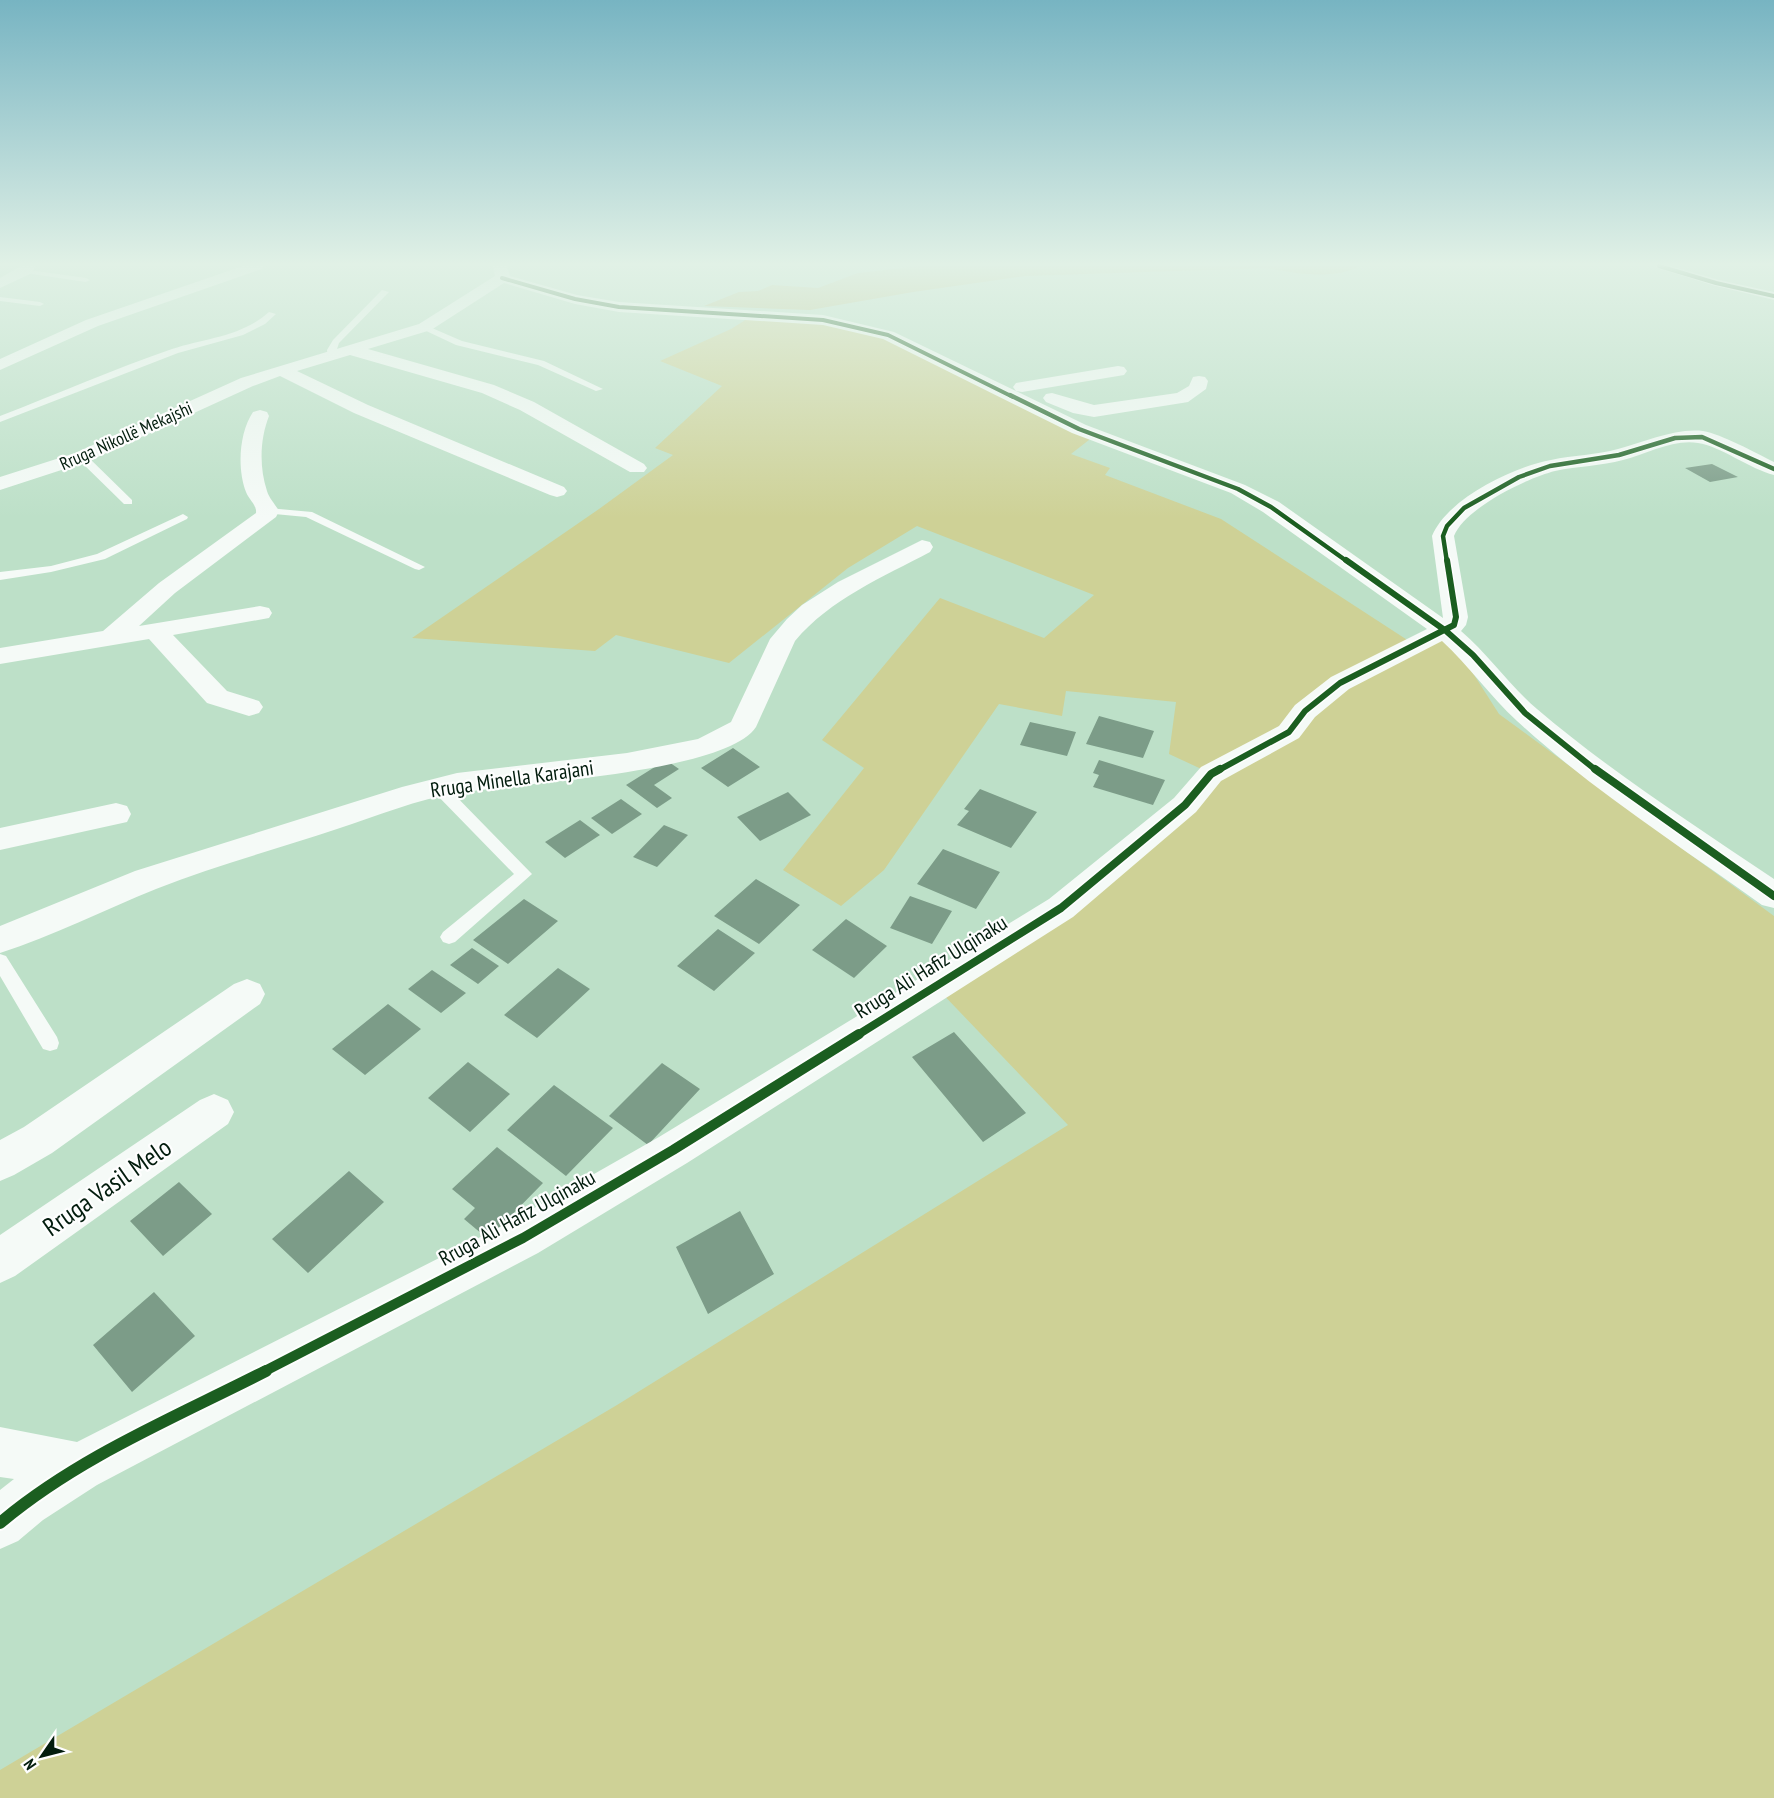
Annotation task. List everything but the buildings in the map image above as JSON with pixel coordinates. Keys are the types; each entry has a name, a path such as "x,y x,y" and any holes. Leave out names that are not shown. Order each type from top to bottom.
{"main road":[{"path":"0,365 33,350"},
{"path":"352,350 456,379 527,406 637,468"},
{"name":"Rruga Nikollë Mekajshi","path":"0,484 82,457 247,382 352,350"},
{"path":"920,350 1087,433 1195,471 1255,497 1446,630 1461,643 1525,713 1558,741 1774,896"},
{"path":"281,370 361,409 557,491"},
{"path":"1000,390 1118,371"},
{"path":"1030,385 1062,403 1094,411 1182,398 1197,389 1198,381"},
{"path":"112,636 167,588 257,524 268,511 256,491 251,441 260,416"},
{"path":"1446,630 1454,625 1456,617 1444,554 1443,536 1447,526 1464,508 1519,477 1550,466 1619,455 1675,438 1702,437 1774,469"},
{"name":"Rruga Minella Karajani","path":"0,940 146,880 402,797 457,783 627,763 705,747 726,738 742,727 783,639 792,626 817,606 922,547"},
{"path":"0,656 260,613"},
{"path":"154,630 217,698 249,707"},
{"name":"Rruga Ali Hafiz Ulqinaku","path":"0,1523 25,1502 78,1467 523,1238 673,1150 1061,908 1185,805 1211,774 1289,732 1305,711 1340,683 1446,630"},
{"path":"0,839 116,814"},
{"path":"0,1162 38,1140 247,994"},
{"name":"Rruga Vasil Melo","path":"0,1261 214,1112"},
{"path":"0,1452 78,1467"}],"lane":[{"path":"0,419 178,350"},
{"path":"331,350 331,356"},
{"path":"490,350 541,363 599,389"},
{"path":"82,457 128,502"},
{"path":"268,511 308,514 419,567"},
{"path":"0,576 51,569 101,557 183,517"},
{"path":"439,788 524,874 449,937"},
{"path":"0,961 51,1043"}],"green space":[{"path":"685,350 918,350 1094,436 1071,454 1110,468 1105,475 1221,519 1415,645 1446,631 1499,714 1774,916 1774,1798 0,1798 0,1770 617,1405 1068,1125 935,986 1061,908 1210,773 1169,754 1176,702 1066,691 1062,716 999,704 884,870 841,906 783,870 864,768 822,740 940,598 1044,638 1094,595 917,526 848,568 729,663 616,635 595,651 412,638 673,455 655,448 722,386 660,361"}],"cycle path":[{"path":"918,350 1079,429 1195,471 1238,489 1271,507 1446,631 1473,655 1525,713 1558,741 1650,810 1774,896"},
{"path":"0,1523 25,1502 79,1467 523,1238 673,1150 1061,908 1185,805 1211,774 1289,732 1305,711 1340,683 1454,625 1456,617 1443,536 1447,526 1464,508 1519,477 1550,466 1619,455 1675,438 1702,437 1774,469"}]}
